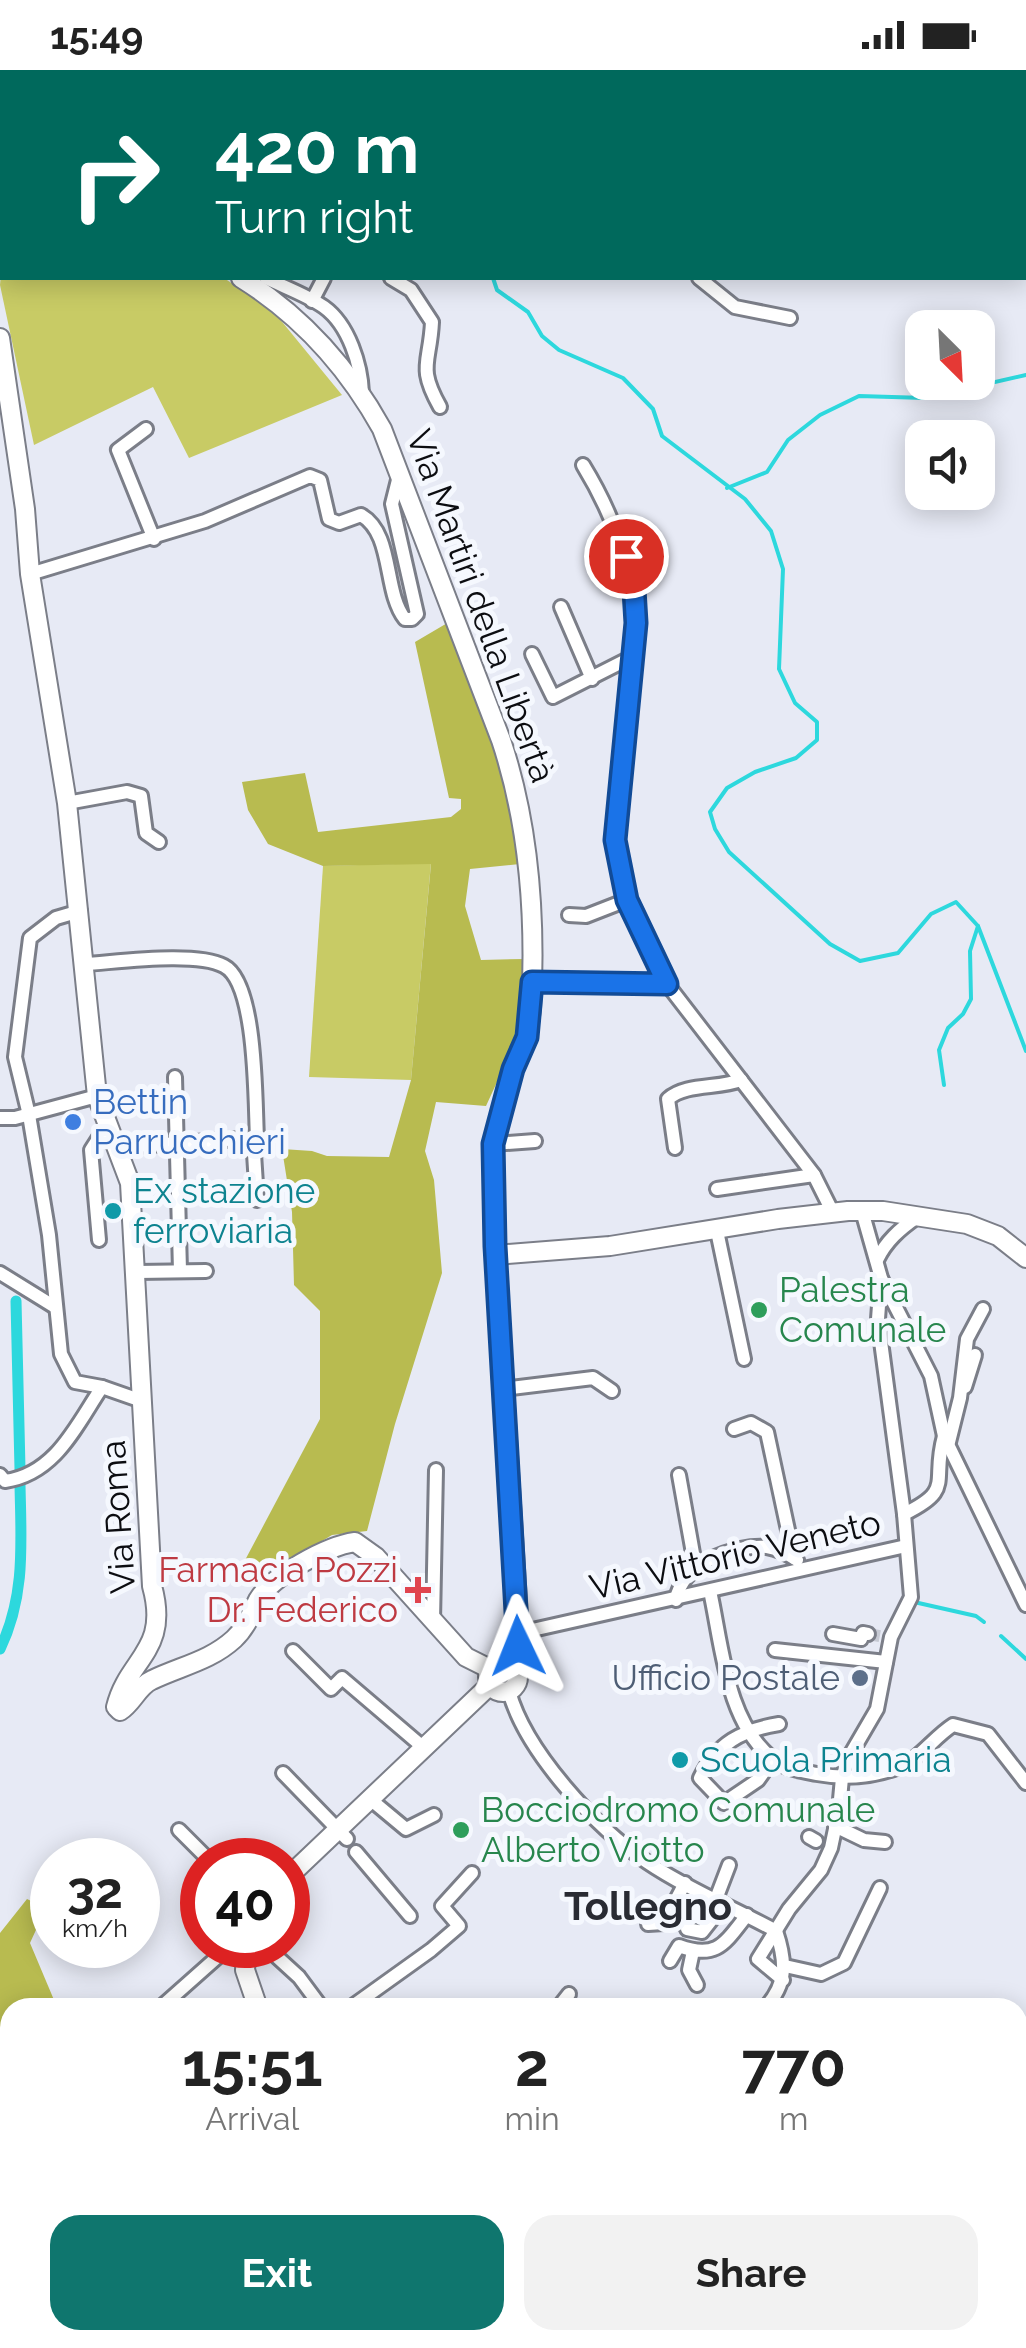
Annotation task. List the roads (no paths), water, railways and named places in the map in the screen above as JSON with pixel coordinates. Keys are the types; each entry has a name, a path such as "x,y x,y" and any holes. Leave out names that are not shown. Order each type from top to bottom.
{"street":[{"name":"Via Martiri della Libertà","path":"244,280 312,333 362,394 382,429 515,782 527,836 532,982 527,1037 513,1069 493,1144 503,1389 519,1633 514,1666"},
{"path":"270,280 324,307 337,320 361,367 362,394"},
{"path":"312,302 323,280"},
{"path":"394,280 411,290 432,322 424,366 426,382 440,407"},
{"path":"701,280 735,307 790,318"},
{"name":"Via Roma","path":"0,338 30,574 67,803 97,1096 130,1183 152,1586 159,1611 149,1648 116,1708 120,1711 149,1681 198,1663 226,1646 237,1637 268,1588 320,1553 355,1542 365,1546 466,1657 490,1677"},
{"path":"146,429 118,450 154,539"},
{"path":"583,466 626,556 634,590 636,623 615,840 627,900 667,984 814,1175 833,1213"},
{"path":"30,574 154,539 310,476 320,480 328,520 339,523 361,516 368,519 382,546 398,610 404,618 412,619 417,614 392,504 400,474"},
{"path":"561,607 592,679"},
{"path":"532,654 553,698 632,657"},
{"path":"67,803 126,792 141,796 146,833 159,842"},
{"path":"569,915 586,916 627,900"},
{"path":"80,911 56,918 30,938 15,1057 49,1234 61,1354 75,1382 142,1401"},
{"path":"85,964 197,958 224,966 235,974 248,1017 257,1138 118,1147"},
{"path":"532,982 667,984"},
{"path":"0,1057 15,1057"},
{"path":"175,1077 180,1271"},
{"path":"675,1148 668,1099 676,1092 741,1080"},
{"path":"0,1118 29,1115 97,1096"},
{"path":"99,1240 91,1150 107,1125"},
{"path":"253,1138 257,1200"},
{"path":"493,1144 535,1141"},
{"path":"717,1188 814,1175"},
{"path":"496,1254 610,1246 862,1212 967,1224 998,1236 1026,1258"},
{"path":"862,1212 881,1278 931,1376 946,1440 1026,1605"},
{"path":"877,1260 882,1248 917,1217"},
{"path":"716,1231 744,1360"},
{"path":"137,1272 206,1271"},
{"path":"0,1273 56,1308"},
{"path":"880,1888 844,1963 821,1974 784,1973 758,1960 821,1870 821,1842 836,1826 849,1757 877,1709 888,1637 911,1597 878,1319 881,1278"},
{"path":"960,1398 967,1339 983,1309"},
{"path":"904,1514 935,1496 937,1461 975,1355"},
{"path":"503,1389 593,1378 612,1391"},
{"path":"0,1475 5,1481 19,1479 44,1464 64,1446 102,1387"},
{"path":"734,1429 752,1424 767,1432 794,1558"},
{"path":"433,1621 436,1470"},
{"path":"679,1475 696,1570"},
{"name":"Via Vittorio Veneto","path":"519,1633 906,1546"},
{"path":"676,1600 676,1592 707,1561 744,1548 764,1547 808,1568"},
{"path":"710,1591 729,1677 748,1729 773,1759 798,1770 842,1778 898,1767 917,1757 953,1725 988,1734 1026,1783"},
{"path":"833,1634 861,1638 862,1633 868,1634"},
{"path":"774,1650 886,1662"},
{"path":"294,1651 331,1689 342,1678 424,1748"},
{"path":"310,1860 343,1834 370,1800 490,1677 499,1662 514,1666 518,1680 509,1692"},
{"path":"490,1677 498,1692 509,1692"},
{"path":"509,1692 523,1730 560,1781 622,1844 685,1884 776,1930"},
{"path":"773,1759 758,1780 724,1803 700,1778 710,1758 748,1729 780,1724"},
{"path":"283,1773 343,1834"},
{"path":"370,1800 406,1829 434,1816"},
{"path":"836,1826 864,1840 885,1842"},
{"path":"179,1830 187,1838"},
{"path":"356,1852 410,1916"},
{"path":"687,1929 702,1932 720,1901 729,1865"},
{"path":"364,1998 458,1926 442,1906 472,1873"},
{"path":"648,1924 664,1923 685,1884"},
{"path":"670,1962 680,1946 714,1951 748,1915"},
{"path":"773,1998 784,1973 776,1930"},
{"path":"693,1950 689,1970 697,1985"},
{"path":"171,1998 204,1968"},
{"path":"245,1968 255,1998"},
{"path":"290,1968 315,1998"},
{"path":"566,1998 569,1994"}],"waterway":[{"path":"494,280 497,290 528,312 542,336 559,350 623,378 653,409 662,436 745,499 771,531 783,569 779,669 795,703 817,722 817,740 796,758 755,772 727,788 710,812 729,852 830,944 860,961 898,953 931,914 956,902 978,926 1026,1051"},
{"path":"727,488 767,472 788,440 820,415 859,396 925,398 1026,375"},
{"path":"944,1085 939,1050 948,1028 963,1014 971,999 970,951 978,926"},
{"path":"16,1301 20,1469"},
{"path":"0,1649 18,1588 20,1484"},
{"path":"914,1602 976,1616 984,1622"},
{"path":"1001,1636 1026,1659"}],"tunnel":[{"path":"868,1634 884,1637"}],"place":[{"name":"Bettin Parrucchieri","path":"73,1122"},
{"name":"Ex stazione ferroviaria","path":"113,1211"},
{"name":"Palestra Comunale","path":"759,1310"},
{"name":"Farmacia Pozzi Dr. Federico","path":"418,1590"},
{"name":"Ufficio Postale","path":"860,1678"},
{"name":"Scuola Primaria","path":"680,1760"},
{"name":"Bocciodromo Comunale Alberto Viotto","path":"461,1830"}],"district":[{"name":"Tollegno","path":"648,1906"}]}
